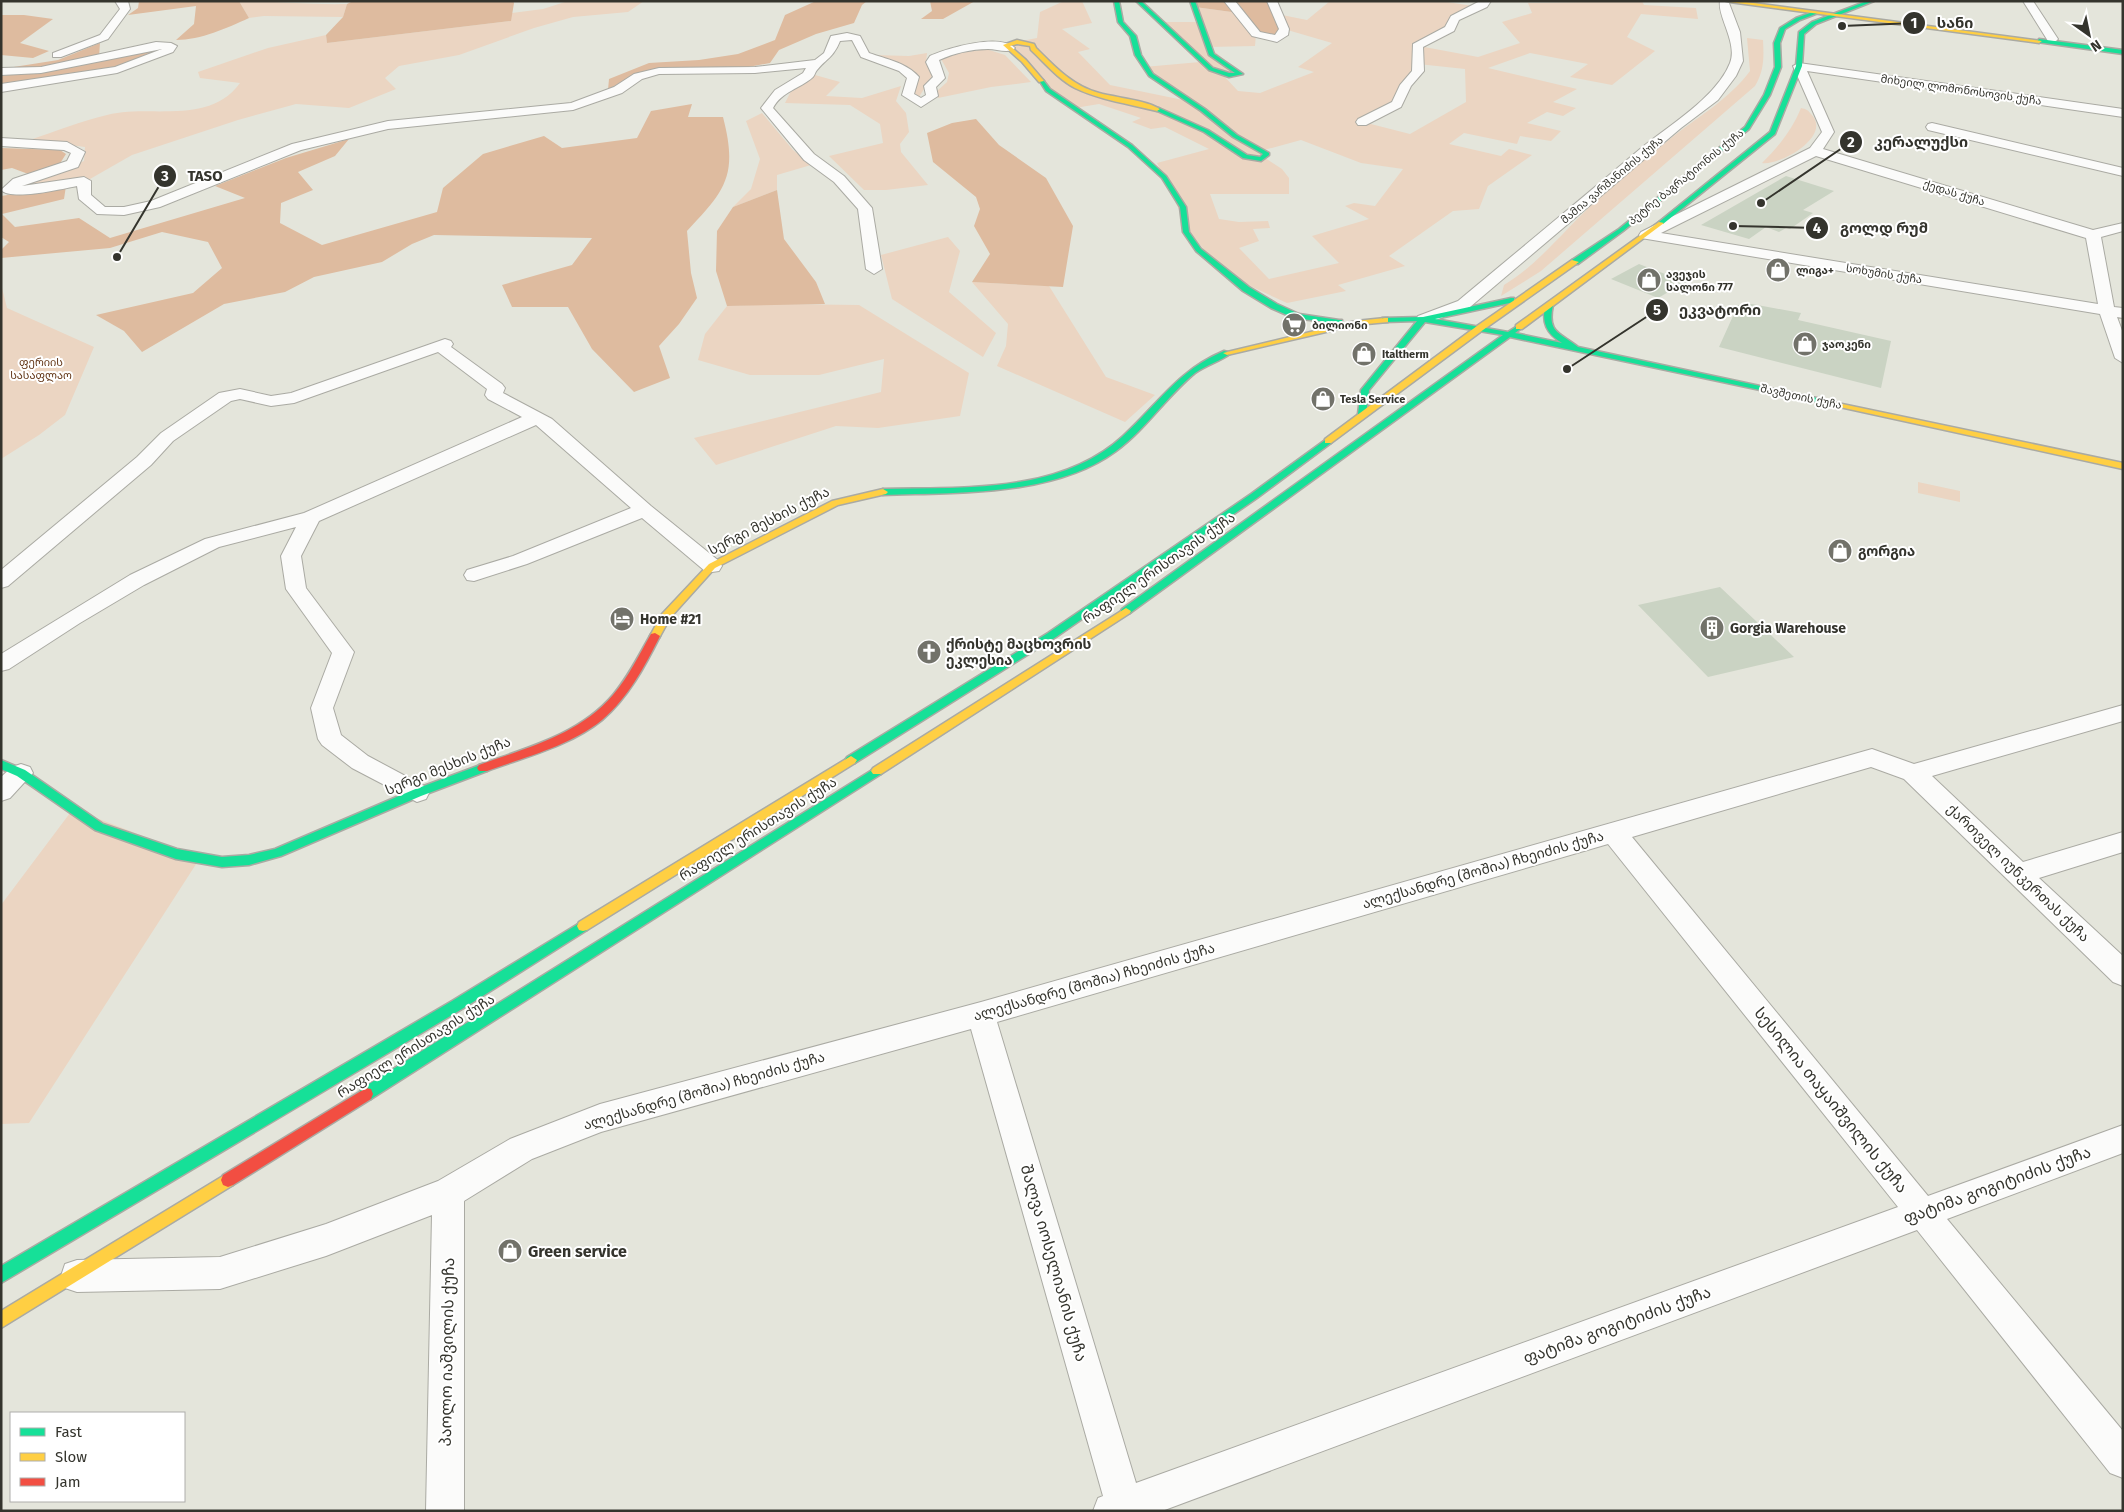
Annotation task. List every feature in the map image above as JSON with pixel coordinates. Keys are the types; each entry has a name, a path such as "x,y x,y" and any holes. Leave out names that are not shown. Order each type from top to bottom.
{"street":[{"path":"1,66 33,62 78,48 104,37 125,9 124,3 120,1"},
{"path":"1008,48 1006,45 1017,42 1032,44 1033,49 1076,86 1112,99 1153,108 1211,133 1246,158 1258,160 1265,158 1268,154 1263,150 1235,136 1203,110 1151,75 1138,55 1133,36 1120,22 1116,1"},
{"path":"1138,1 1178,36 1200,62 1221,73 1240,74 1240,72 1212,55 1198,22 1192,1"},
{"path":"1229,1 1256,34 1277,39 1283,35 1284,29 1272,1"},
{"path":"1362,122 1397,104 1406,85 1418,71 1418,46 1450,29 1455,18 1483,5 1486,1"},
{"path":"1755,1 1817,12"},
{"name":"პეტრე ბაგრატიონის ქუჩა","path":"1480,328 1621,230 1747,128 1767,95 1778,67 1777,43 1783,28 1798,19 1817,12 1859,7 1872,1"},
{"path":"2028,1 2052,38"},
{"path":"1724,2 1817,12 1841,10 2123,52"},
{"name":"მამია ვარშანიძის ქუჩა","path":"1423,319 1464,304 1677,125 1714,97 1730,76 1737,61 1735,32 1724,2"},
{"path":"1859,7 1868,12 1889,18"},
{"path":"1841,10 1889,18 2123,48"},
{"name":"პეტრე ბაგრატიონის ქუჩა","path":"1510,334 1646,235 1773,133 1800,66 1801,33 1814,23 1841,10"},
{"path":"874,269 865,208 839,179 809,156 767,108 769,102 809,74 809,70 820,64 829,54 835,38 847,36 856,38 865,55 903,69 913,77 908,95 922,103 932,96 930,86 939,78 932,62 934,58 949,51 995,45 1008,48 1024,60 1048,90 1146,159 1164,177 1183,208 1186,232 1198,250 1246,289 1274,306 1297,316 1356,323"},
{"path":"1,72 41,70 156,45 171,46 169,50 117,70 1,88"},
{"path":"1,142 67,146 78,152 73,164 18,182 8,190 31,190 84,181 84,196 102,211 124,211 155,204 297,147 388,125 573,106 618,90 638,76 659,71 755,70 820,64"},
{"name":"პეტრე ბაგრატიონის ქუჩა","path":"1646,235 1815,152 1828,132 1800,66"},
{"name":"მიხეილ ლომონოსოვის ქუჩა","path":"1800,66 2123,113"},
{"path":"1932,127 2123,172"},
{"name":"ქედას ქუჩა","path":"1815,152 2093,234"},
{"path":"2123,227 2093,234 2115,311 2123,358"},
{"name":"სოხუმის ქუჩა","path":"1646,235 2115,311"},
{"path":"1362,414 1366,390 1423,319 1527,296"},
{"path":"1549,305 1544,317 1546,326 1553,334 1574,348"},
{"name":"სერგი მესხის ქუჩა","path":"11,769 99,827 176,854 222,862 249,860 277,853 417,794 561,738 597,718 619,695 637,670 666,616 712,566 835,503 876,492 988,487 1038,480 1079,468 1112,450 1194,369 1222,355 1253,346 1356,323 1400,318 1423,319 1480,328"},
{"name":"შავშეთის ქუჩა","path":"1480,328 2123,466"},
{"name":"რაფიელ ერისთავის ქუჩა","path":"1,1275 457,1005 1052,635 1254,496 1480,328"},
{"name":"რაფიელ ერისთავის ქუჩა","path":"1,1320 473,1028 1106,626 1510,334"},
{"path":"1,581 144,460 167,437 225,397 240,394 271,400 294,398 443,345 496,388 494,395 546,423 644,510 712,566"},
{"path":"1,664 72,618 137,580 212,543 311,517 508,429 537,418"},
{"path":"474,575 520,560 644,510"},
{"path":"311,517 290,556 296,589 342,652 322,708 330,739 360,762 417,794"},
{"path":"1913,773 2123,713"},
{"name":"ალექსანდრე (შოშია) ჩხეიძის ქუჩა","path":"73,1276 220,1273 326,1240 448,1193 521,1149 600,1118 981,1014 1872,758 1913,773"},
{"path":"1,792 11,769"},
{"name":"ქართველ იუნკერთას ქუჩა","path":"1913,773 2123,974"},
{"name":"სესილია თაყაიშვილის ქუჩა","path":"1614,833 2123,1460"},
{"path":"2017,874 2123,842"},
{"name":"შალვა იოსელიანის ქუჩა","path":"981,1014 1120,1509"},
{"name":"ფატიმა გოგიტიძის ქუჩა","path":"1120,1509 2123,1139"},
{"name":"პაოლო იაშვილის ქუჩა","path":"445,1511 448,1193"}],"green space":[{"path":"239,1 347,4 343,17 264,16 249,18"},
{"path":"568,1 644,1 628,12 573,17 534,28 459,55 399,66 385,78 396,89 349,108 296,104 238,120 132,155 90,179 31,187 30,183 84,161 85,147 30,140 107,115 124,112 178,111 212,105 227,96 240,83 200,78 198,72 268,48 326,35 327,43 510,21 512,13 543,9"},
{"path":"1064,1 1082,1 1092,23 1062,29 1090,49 1078,52 1110,85 1188,101 1144,67 1200,62 1160,22 1197,22 1195,7 1239,13 1256,34 1255,46 1209,47 1237,70 1222,74 1238,91 1260,93 1314,72 1298,67 1332,43 1284,29 1277,14 1307,20 1330,1 1441,1 1479,7 1455,18 1450,29 1419,46 1478,57 1520,43 1502,22 1532,13 1528,3 1642,1 1644,5 1696,8 1698,19 1641,14 1627,37 1655,51 1612,85 1570,77 1588,64 1530,53 1488,68 1577,89 1553,102 1576,108 1563,116 1547,112 1527,123 1561,131 1551,141 1520,136 1517,144 1464,133 1449,144 1501,156 1509,149 1532,155 1488,186 1479,209 1453,211 1389,256 1405,266 1338,285 1346,291 1287,303 1250,286 1205,251 1189,231 1157,163 1209,149 1165,127 1151,129 1132,122 1141,118 1099,104 1075,108 1062,100 1010,43 1037,38 1040,12","holes":["1418,64 1465,69 1466,102 1410,134 1363,122 1397,104","1301,140 1361,163 1403,169 1375,206 1354,203 1345,206 1369,219 1312,236 1339,263 1269,279 1239,248 1259,241 1253,229 1270,228 1268,221 1239,222 1219,219 1210,194 1289,194 1289,178 1282,169 1265,158 1264,150"]},
{"path":"1747,38 1763,40 1763,64 1755,86 1541,271 1501,296 1504,285 1517,277 1540,257 1605,192 1734,90 1750,71"},
{"path":"986,49 1005,55 1031,82 991,87 938,98 936,92 947,82 949,73 941,59 954,54"},
{"path":"927,53 926,63 932,76 919,97 914,96 918,78 873,55 909,56"},
{"path":"815,75 840,82 826,96 862,98 901,86 896,101 906,113 909,132 900,144 901,152 928,185 886,190 864,190 829,156 883,143 880,124 850,105 785,103 791,91"},
{"path":"1801,108 1806,109 1811,114 1816,123 1815,131 1810,140 1791,155 1770,163 1762,163 1794,123"},
{"path":"762,113 793,150 811,165 777,175 777,190 733,207 751,189 760,159 746,121"},
{"path":"948,237 960,251 949,292 996,333 983,357 892,299 881,255"},
{"path":"972,282 1049,286 1106,377 1155,395 1125,422 997,366 1006,346 1008,324"},
{"name":"ფერიის სასაფლაო","path":"1,284 7,308 94,347 65,415 39,435 1,459"},
{"path":"773,304 859,305 969,373 960,416 878,428 836,426 716,465 694,438 881,392 884,359 819,375 750,375 698,360 705,334 727,306"},
{"path":"1918,482 1960,491 1960,502 1918,493"},
{"path":"73,809 200,858 29,1123 1,1124 1,905"}],"shaded area":[{"path":"139,1 239,1 249,18 204,36 176,40 194,24 196,6 128,15 138,8"},
{"path":"353,1 513,1 514,3 511,21 327,43 326,35 343,17 347,4"},
{"path":"816,1 867,1 862,5 854,23 816,34 779,50 770,63 743,68 708,67 647,71 629,77 608,90 609,79 649,63 699,60 738,54 775,40 785,15"},
{"path":"930,1 975,1 943,19 921,19 932,11"},
{"path":"1192,1 1272,1 1284,29 1277,39 1256,34 1239,13 1195,7"},
{"path":"1,15 24,15 53,19 20,43 49,51 33,58 1,55"},
{"path":"100,43 99,57 27,69 1,69 58,60"},
{"path":"145,49 154,51 113,69 1,84 1,76 62,69"},
{"path":"692,104 688,117 723,117 729,154 728,168 719,192 687,231 691,273 697,298 679,324 659,346 670,378 634,392 592,349 568,307 512,307 502,285 572,265 592,238 434,235 412,244 382,262 314,277 285,292 224,304 142,352 124,331 96,315 193,293 222,268 208,242 162,232 110,248 1,258 1,250 9,242 1,237 1,196 66,186 64,199 2,214 15,227 79,218 110,238 245,198 215,186 286,158 349,139 335,156 298,172 313,190 281,203 280,223 322,245 437,212 443,188 483,154 544,136 562,148 637,138 651,111"},
{"path":"976,119 999,145 1046,178 1073,226 1063,287 972,282 990,254 974,226 980,209 976,197 933,162 927,133 952,123"},
{"path":"1,148 60,150 66,154 59,165 31,175 12,168 1,170"},
{"path":"777,190 784,239 816,282 825,304 727,306 716,271 717,231 733,207"}],"building":[{"path":"1786,176 1834,191 1803,210 1813,213 1790,229 1786,228 1779,232 1766,227 1749,239 1701,225"},
{"name":"ავეჯის სალონი 777","path":"1639,264 1686,282 1658,298 1611,279"},
{"name":"ჯაოკენი","path":"1752,304 1801,313 1798,320 1891,341 1881,388 1719,347 1738,305"},
{"name":"Gorgia Warehouse","path":"1720,587 1794,657 1708,677 1638,605"}],"traffic: fast":[{"path":"1116,1 1121,22 1133,36 1138,55 1151,75 1203,110 1235,136 1267,154 1261,159 1245,157 1206,131 1157,109"},
{"path":"1138,1 1211,69 1229,75 1240,74 1212,55 1192,1"},
{"path":"1661,223 1773,133 1799,66 1801,33 1814,23 1872,1"},
{"path":"1575,262 1621,230 1747,128 1767,95 1778,67 1777,43 1783,28 1798,19 1815,13"},
{"path":"2039,41 2123,52"},
{"path":"1041,81 1048,90 1130,146 1164,177 1183,207 1186,232 1198,250 1246,289 1274,306 1297,316 1339,322"},
{"path":"1362,414 1365,390 1423,319 1511,300"},
{"path":"1549,305 1547,321 1551,331 1574,347"},
{"path":"1385,320 1423,319 1480,328 1826,402"},
{"path":"1126,611 1519,327"},
{"path":"883,492 971,489 1032,482 1061,475 1088,464 1112,450 1140,424 1179,382 1209,360 1227,353"},
{"path":"851,760 1052,635 1254,496 1328,441"},
{"path":"1,764 21,773 99,827 176,854 222,862 249,860 277,853 417,793 483,768"},
{"path":"366,1094 877,771"},
{"path":"1,1275 457,1005 583,926"}],"traffic: slow":[{"path":"1724,1 2039,41"},
{"path":"1041,81 1024,61 1006,45 1017,42 1032,45 1033,49 1059,74 1076,86 1095,94 1157,109"},
{"path":"1519,327 1661,223"},
{"path":"1328,441 1480,328 1575,262"},
{"path":"1227,353 1356,323 1385,320"},
{"path":"1826,402 2123,466"},
{"path":"655,636 666,616 712,566 835,503 883,492"},
{"path":"877,771 1126,611"},
{"path":"583,926 851,760"},
{"path":"1,1320 228,1180"}],"traffic: jam":[{"path":"483,768 560,739 588,725 624,689 655,636"},
{"path":"228,1180 366,1094"}],"place":[{"name":"სანი","path":"1842,26"},
{"name":"კერალუქსი","path":"1761,203"},
{"name":"გოლდ რუმ","path":"1733,226"},
{"name":"TASO","path":"117,257"},
{"name":"ლიგა+","path":"1778,270"},
{"name":"ავეჯის სალონი 777","path":"1649,280"},
{"name":"ბილიონი","path":"1294,325"},
{"name":"ჯაოკენი","path":"1805,344"},
{"name":"Italtherm","path":"1364,354"},
{"name":"ეკვატორი","path":"1567,369"},
{"name":"Tesla Service","path":"1323,399"},
{"name":"გორგია","path":"1840,551"},
{"name":"Home #21","path":"622,619"},
{"name":"Gorgia Warehouse","path":"1712,628"},
{"name":"ქრისტე მაცხოვრის ეკლესია","path":"929,652"},
{"name":"Green service","path":"510,1251"}]}
